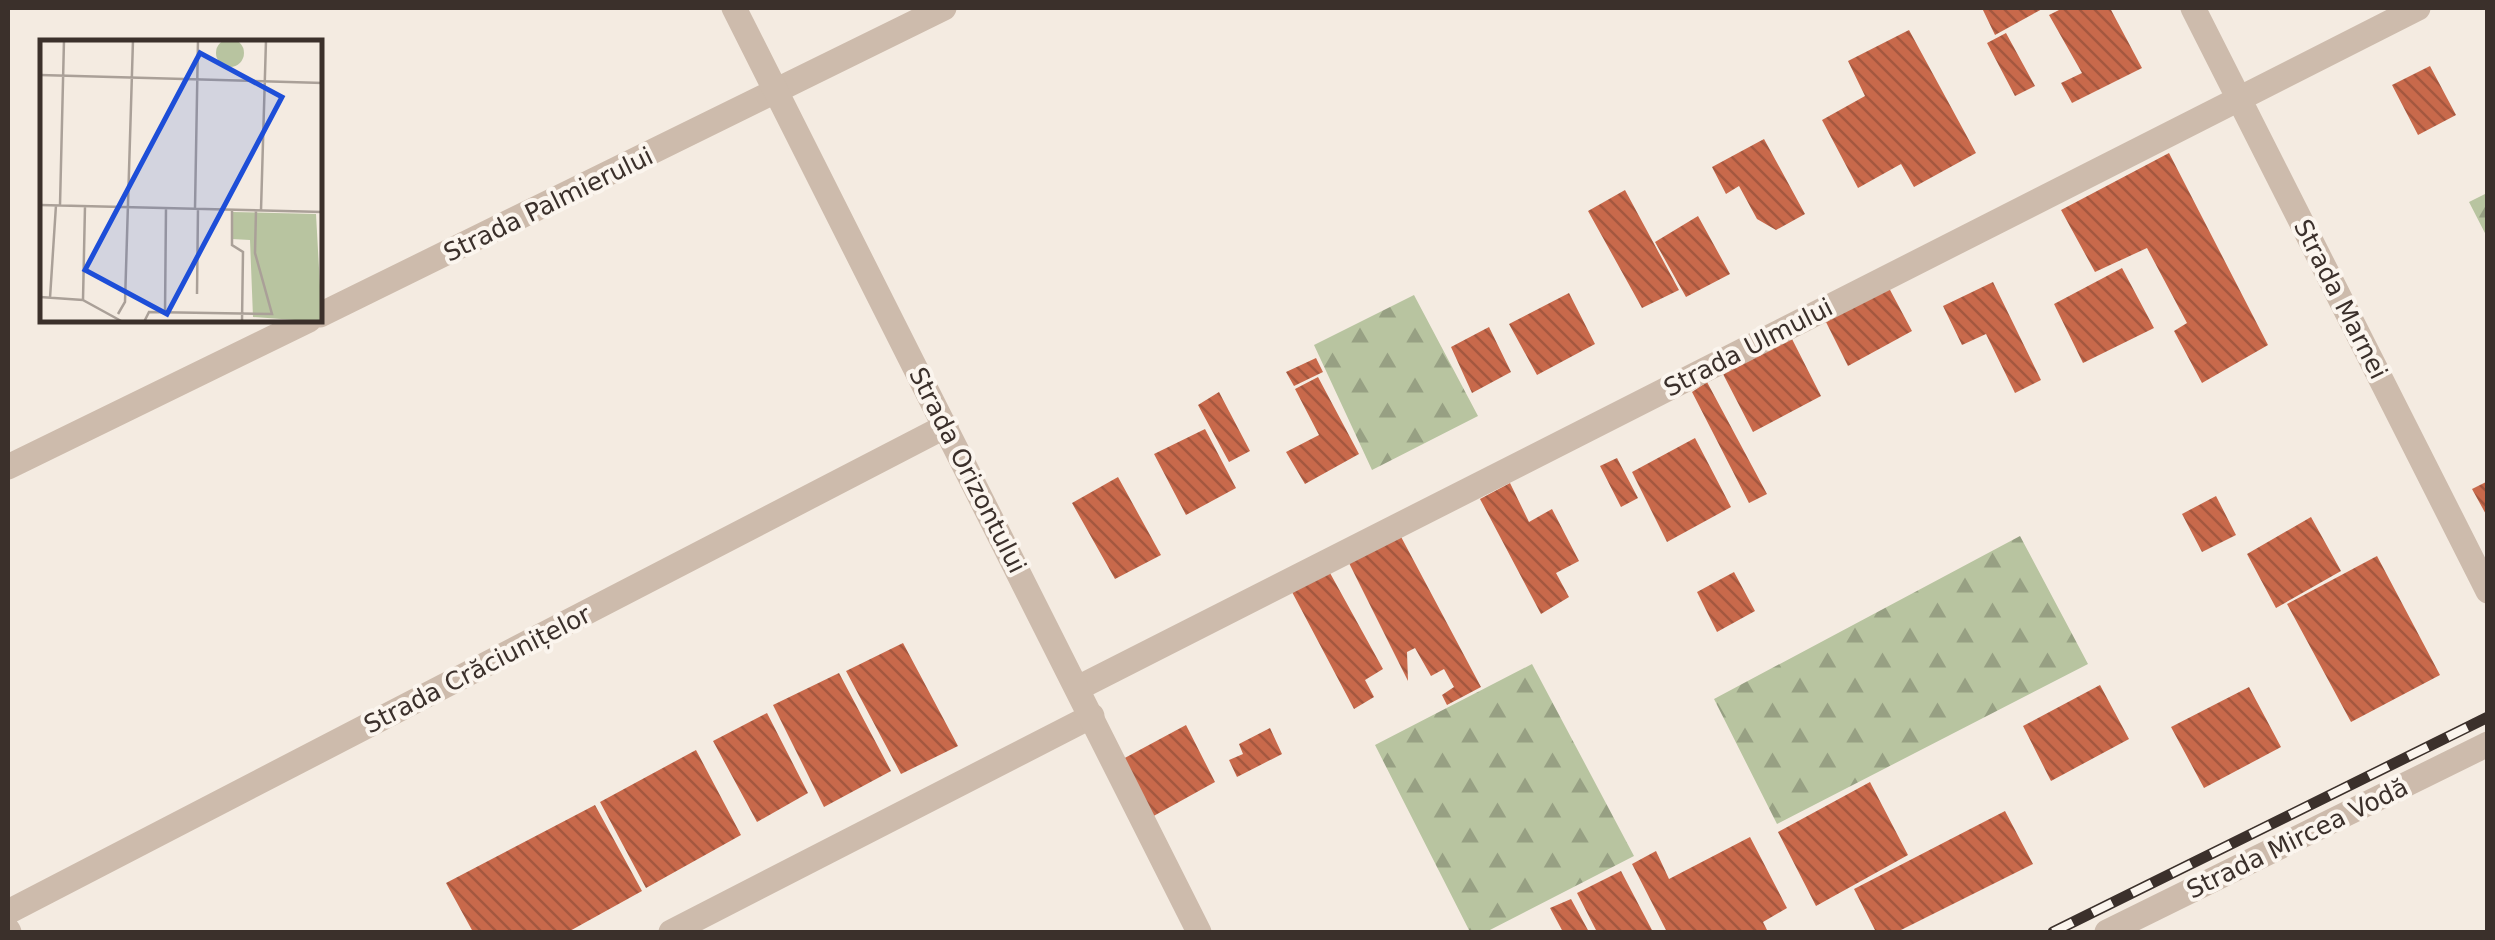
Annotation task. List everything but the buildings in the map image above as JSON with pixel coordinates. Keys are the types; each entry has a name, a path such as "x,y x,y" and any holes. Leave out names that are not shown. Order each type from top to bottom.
{"street":[{"name":"Strada Orizontului","path":"734,8 1199,932"},
{"name":"Strada Palmierului","path":"322,314 944,8"},
{"name":"Strada Marnei","path":"2193,8 2488,592"},
{"name":"Strada Ulmului","path":"1078,688 2418,8"},
{"path":"8,467 305,322"},
{"name":"Strada Crăciunițelor","path":"8,912 946,426"},
{"path":"672,932 1092,716"},
{"name":"Strada Mircea Vodă","path":"2107,932 2488,744"}],"green space":[{"path":"2487,193 2487,237 2469,202"},
{"path":"1414,295 1478,416 1372,470 1314,345"},
{"path":"2020,536 2088,664 1777,824 1714,699"},
{"path":"1532,664 1634,856 1486,932 1470,932 1375,745"}],"railway":[{"path":"2053,932 2488,717"}]}
